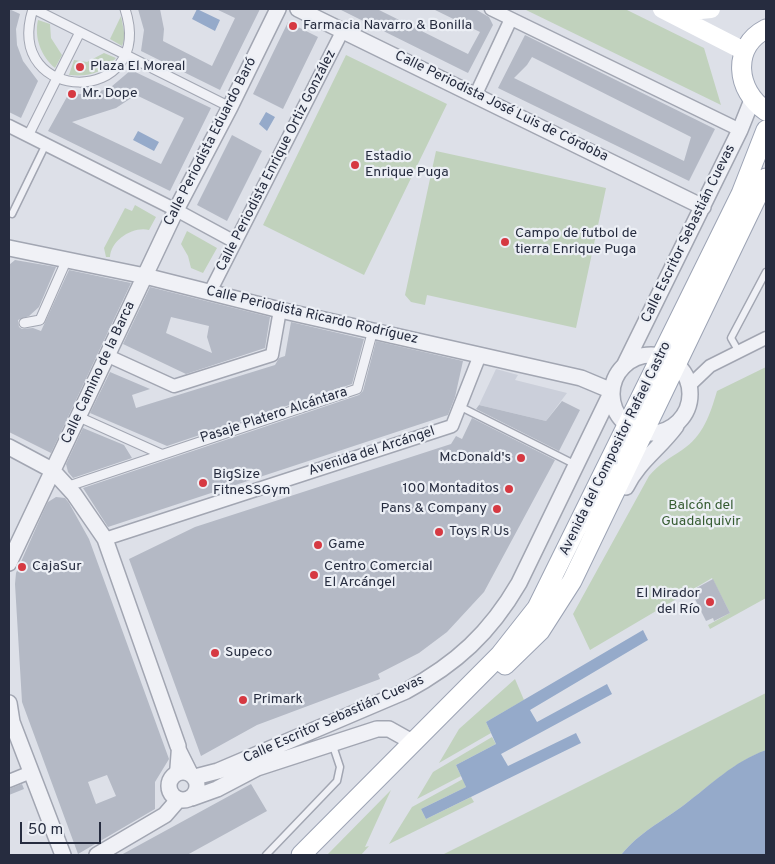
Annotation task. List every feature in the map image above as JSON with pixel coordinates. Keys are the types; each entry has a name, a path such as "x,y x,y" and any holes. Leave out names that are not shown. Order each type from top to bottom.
{"main road":[{"path":"662,9 744,51"},
{"path":"669,9 690,11 712,9"},
{"path":"759,105 741,71 744,51 757,35 766,29"},
{"name":"Avenida del Compositor Rafael Castro","path":"417,740 507,664 540,631 572,581 636,429 669,360 745,187 766,130"},
{"name":"Avenida del Compositor Rafael Castro","path":"669,360 766,178"},
{"name":"Avenida del Compositor Rafael Castro","path":"301,855 500,655 537,608 636,429"}],"street":[{"path":"125,9 130,24 130,40 125,56 116,68 104,78 89,83 73,83 58,79 44,70 34,56 28,41 28,24 34,9 125,56 230,107"},
{"name":"Calle Periodista Eduardo Baró","path":"145,276 176,210 230,107 278,9"},
{"name":"Calle Periodista José Luis de Córdoba","path":"298,9 476,94 703,207"},
{"path":"491,9 740,130"},
{"path":"476,94 511,19"},
{"name":"Calle Periodista Enrique Ortiz González","path":"210,292 343,30"},
{"path":"28,136 80,32"},
{"name":"Calle Escritor Sebastián Cuevas","path":"193,776 218,771 406,691 434,676 467,650 485,632 509,600 612,392 618,373 624,366 740,130 759,105"},
{"path":"9,126 176,210 235,242"},
{"name":"Calle Periodista Ricardo Rodríguez","path":"12,253 66,259 145,276 280,310 581,378 612,392"},
{"path":"24,323 40,320 66,259"},
{"name":"Calle Camino de la Barca","path":"9,563 12,546 79,417 106,355 145,276"},
{"path":"106,355 174,386 272,355 280,310"},
{"name":"Pasaje Platero Alcántara","path":"66,487 357,389 373,330"},
{"path":"624,366 635,358 648,355 669,360 686,376 689,386 710,366 766,338"},
{"name":"Avenida del Arcángel","path":"105,539 452,426 480,355"},
{"name":"Avenida del Compositor Rafael Castro","path":"588,544 609,522 638,466 665,441 678,422 688,405 689,386"},
{"path":"612,392 619,416 636,429 659,432 678,422"},
{"path":"79,417 161,454"},
{"path":"9,447 52,470 74,494 105,539 178,746 198,786 185,799 169,790 170,781 176,774 179,759 178,746"},
{"path":"9,703 10,719 63,855"},
{"name":"Calle Escritor Sebastián Cuevas","path":"97,855 165,814 185,799 218,789 257,768 382,728 417,740"},
{"path":"9,781 31,772"},
{"path":"176,774 184,772 193,776"}],"lane":[{"path":"12,214 46,144"},
{"path":"739,352 731,338 766,272"},
{"path":"460,406 576,465"},
{"path":"266,855 337,782 340,767 332,743"}],"shaded area":[{"path":"496,369 518,375 515,380 567,393 546,421 479,405"}],"green space":[{"path":"524,9 625,9 704,48 721,105"},
{"path":"121,16 125,37 122,46 110,39"},
{"path":"38,20 50,24 51,38 62,55 55,68 42,52 37,33"},
{"path":"104,53 116,58 106,67 95,73 69,75 74,60 87,62"},
{"name":"Estadio Enrique Puga","path":"346,55 447,104 364,275 263,225"},
{"name":"Campo de futbol de tierra Enrique Puga","path":"436,151 606,188 576,328 427,295 425,305 411,302 405,295"},
{"path":"135,205 156,217 149,230 143,229 130,232 114,245 110,257 106,257 104,248 125,208 132,211"},
{"path":"187,231 217,248 203,273 191,268 188,256 181,244"},
{"name":"Balcón del Guadalquivir","path":"766,367 766,598 710,629 708,625 730,613 712,578 590,650 573,614 649,476 689,444 700,432 708,417 717,391"},
{"path":"515,679 524,700 486,722 491,733 439,763 459,729"},
{"path":"766,693 766,750 743,761 723,774 684,805 643,833 621,855 442,855"},
{"path":"492,737 496,744 456,765 461,776 417,799 433,772"},
{"path":"463,779 466,787 421,809 426,819 471,797 474,802 389,844 412,807"},
{"path":"391,790 365,847 369,846 361,855 327,855"}],"water":[{"path":"197,9 220,20 215,31 192,19"},
{"path":"266,112 275,117 267,131 259,124"},
{"path":"138,131 159,142 154,151 133,140"},
{"path":"643,630 648,640 530,710 537,722 607,684 612,694 501,754 508,766 576,733 581,743 426,819 421,809 466,787 456,765 496,744 486,722"},
{"path":"766,750 766,855 621,855 643,833 684,805 723,774 743,761"}],"building":[{"path":"9,9 20,14 16,29 17,45 23,61 38,81 21,118 9,112"},
{"path":"138,9 160,9 164,29 163,41 212,66 235,18 216,9 260,9 220,90 141,51 144,30"},
{"path":"339,9 377,9 468,54 480,32 433,9 475,9 489,17 493,25 468,73"},
{"path":"288,22 318,37 283,109 253,94"},
{"path":"525,35 715,129 689,181 498,88","holes":["532,57 691,137 684,161 514,78"]},
{"path":"131,70 211,108 170,191 48,131 68,95 95,93 111,87","holes":["136,95 184,118 161,164 72,122 116,108"]},
{"path":"232,135 262,151 227,221 197,205"},
{"path":"15,260 56,267 39,307 29,316 18,320 19,327 22,329 33,328 41,331 69,270 131,283 51,453 9,432 9,265"},
{"path":"150,287 270,317 265,348 186,374 123,344","holes":["171,317 209,326 207,337 212,353 166,333"]},
{"path":"291,322 364,339 352,384 167,446 90,413 110,372 150,389 132,395 136,408 275,365 279,358 285,356"},
{"path":"376,341 463,361 455,397 448,415 108,527 83,488 359,395 363,391"},
{"path":"562,401 580,410 559,451 476,409 479,405 546,421"},
{"name":"Centro Comercial El Arcángel","path":"472,418 555,460 484,592 447,632 419,653 378,674 380,679 257,725 201,756 129,559 195,527 451,444 456,436 462,439"},
{"path":"83,428 124,445 132,458 73,478 68,472 66,464"},
{"path":"56,497 65,498 89,539 169,759 155,782 155,809 78,854 22,702 15,584 16,573 48,502","holes":["107,775 116,796 96,804 88,782"]},
{"name":"El Mirador del Río","path":"713,579 730,613 714,621 713,618 706,621 691,591"},
{"path":"22,784 24,789 9,795 9,789"},
{"path":"251,784 267,811 187,855 121,855"}],"place":[{"name":"Farmacia Navarro & Bonilla","path":"293,26"},
{"name":"Plaza El Moreal","path":"80,67"},
{"name":"Mr. Dope","path":"72,94"},
{"name":"Estadio Enrique Puga","path":"355,165"},
{"name":"Campo de futbol de tierra Enrique Puga","path":"505,242"},
{"name":"McDonald's","path":"521,458"},
{"name":"BigSize FitneSSGym","path":"203,483"},
{"name":"100 Montaditos","path":"509,489"},
{"name":"Pans & Company","path":"497,509"},
{"name":"Toys R Us","path":"439,532"},
{"name":"Game","path":"318,545"},
{"name":"CajaSur","path":"22,567"},
{"name":"Centro Comercial El Arcángel","path":"314,575"},
{"name":"El Mirador del Río","path":"710,602"},
{"name":"Supeco","path":"215,653"},
{"name":"Primark","path":"243,700"}]}
